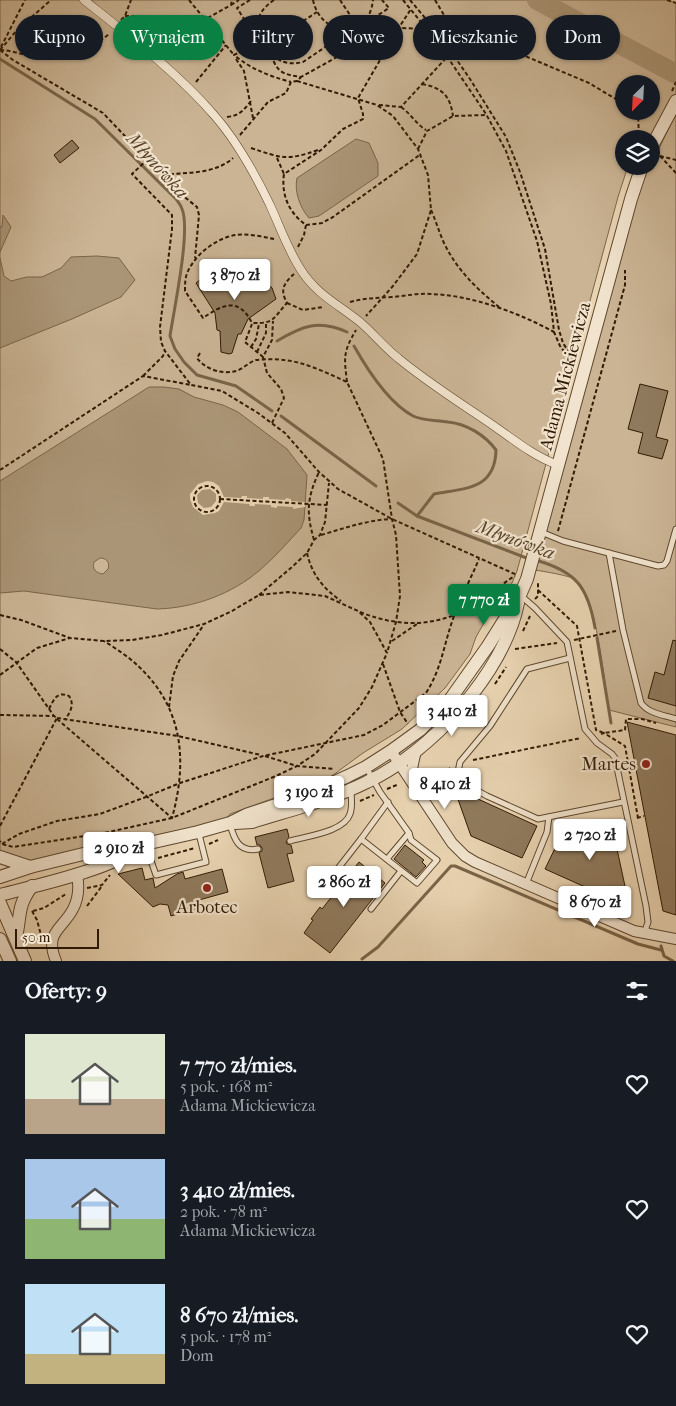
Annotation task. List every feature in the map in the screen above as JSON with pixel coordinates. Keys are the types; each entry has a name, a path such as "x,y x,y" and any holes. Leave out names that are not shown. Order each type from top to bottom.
{"street":[{"path":"84,0 113,23"},
{"path":"156,60 191,90 216,116 240,150 270,204 284,239 300,269 314,288 360,322 397,358 420,375 524,447 558,465"},
{"path":"660,139 676,101"},
{"name":"Adama Mickiewicza","path":"232,828 246,815 315,791 366,767 420,730 449,701 471,671 520,595 528,577 639,175"},
{"name":"Adama Mickiewicza","path":"0,877 30,867 112,848 145,844 198,832 232,828 350,790 372,779 416,750 449,720 485,677 500,654 510,633 520,595"},
{"path":"405,781 416,750"},
{"path":"391,751 399,763 405,781 464,856 634,931 676,939"},
{"path":"384,772 405,781"},
{"name":"Adama Mickiewicza","path":"0,895 77,874 129,856 145,844"},
{"path":"0,846 30,867"},
{"path":"56,961 51,945 54,934 73,910 78,889 77,874 72,858"},
{"path":"16,938 20,906 32,886"},
{"path":"0,903 26,961"},
{"path":"0,939 10,961"}],"lane":[{"path":"540,532 658,566 664,565 668,561 676,529"},
{"path":"609,553 623,630 641,703 650,712 676,719"},
{"path":"520,595 535,608 566,642 585,729 597,743 615,758 646,906 647,934"},
{"path":"570,658 527,669 490,726 460,762 458,772 460,779 465,784 538,819 623,802"},
{"path":"361,839 417,883 437,860 411,840 409,833 380,792 366,767"},
{"path":"290,841 337,828 348,819 352,804 350,790"},
{"path":"322,889 388,802"},
{"path":"526,884 547,832 548,817"},
{"path":"232,828 242,848 250,851 258,849"},
{"path":"145,844 152,859 156,875 206,862 198,832"},
{"path":"387,859 409,833"},
{"path":"371,909 401,871"}],"path":[{"path":"0,50 25,0"},
{"path":"0,50 18,29 51,0"},
{"path":"125,15 131,0"},
{"path":"190,0 200,15"},
{"path":"231,5 232,0"},
{"path":"213,15 239,0"},
{"path":"241,15 237,8 250,0"},
{"path":"260,15 266,6 274,0"},
{"path":"313,0 317,12 323,18"},
{"path":"340,0 350,15"},
{"path":"368,15 373,0"},
{"path":"378,15 389,8 382,0"},
{"path":"403,0 417,15"},
{"path":"410,0 422,15"},
{"path":"435,0 444,15"},
{"path":"667,0 676,3"},
{"path":"403,21 412,9"},
{"path":"312,15 317,12"},
{"path":"0,50 12,50 45,58 67,55 100,42 113,29"},
{"path":"223,42 233,54"},
{"path":"191,90 226,45"},
{"path":"0,50 13,60 103,112 172,187 197,207 200,215 195,260"},
{"path":"237,60 244,70 253,118"},
{"path":"240,60 260,72 291,82 297,81 358,98 377,105 393,116 406,130 421,154 428,175 431,210 443,241 460,270 474,286 501,308"},
{"path":"273,60 276,69 283,73 301,77"},
{"path":"277,60 296,64 306,60"},
{"path":"297,81 332,60"},
{"path":"284,174 321,150 343,129 362,119 363,114 358,98 380,60"},
{"path":"401,107 444,60"},
{"path":"449,60 486,114 506,151 537,241 551,304 554,332 566,356 584,373"},
{"path":"457,60 506,137 520,172 545,249 563,343 584,373"},
{"path":"534,60 589,83 615,99"},
{"path":"291,82 286,92 268,102 253,118 234,143 276,157 299,157 321,150"},
{"path":"422,84 431,86 444,93 451,103 453,116"},
{"path":"216,116 237,116 251,101"},
{"path":"377,105 401,107 408,112 418,125 427,131"},
{"path":"418,149 427,131 453,116 486,114"},
{"path":"162,174 203,172 230,160 240,150"},
{"path":"660,150 676,160"},
{"path":"660,153 676,173"},
{"path":"276,157 284,174 283,184 287,204 294,215 306,225 322,223 333,217 421,154"},
{"path":"148,159 132,174 172,215 160,327 161,342 165,351 191,386"},
{"path":"0,846 13,847 104,833 172,818 268,780 297,766 315,754 359,708 383,664 396,622 400,596 399,567 396,535 383,460 347,382 344,358 347,345 360,322 417,254 431,210"},
{"path":"294,256 304,235 306,225"},
{"path":"272,423 284,398 281,388 264,368 265,360 263,357 245,342 252,323 248,316 239,307 227,304 217,308 203,318 185,291 187,273 195,260 211,244 235,235 284,239"},
{"path":"556,538 625,285 625,268"},
{"path":"263,357 272,340 273,321 287,303 283,296 284,284 300,269"},
{"path":"382,297 431,294 467,299 501,308 554,332"},
{"path":"252,323 259,324 273,321"},
{"path":"257,352 266,333 266,323"},
{"path":"250,347 256,338 259,324"},
{"path":"0,470 143,376 163,356 165,351"},
{"path":"200,353 197,358 200,362 216,371 235,371 255,360 285,360 318,369 347,382"},
{"path":"143,376 222,391 285,433 330,482 392,519 528,577"},
{"path":"314,540 308,520 309,505 311,490 319,472"},
{"path":"320,535 324,522 330,482"},
{"path":"209,485 217,490 220,499 220,503 214,510 205,512 197,508 194,499 196,490 209,485"},
{"path":"220,499 327,505"},
{"path":"0,615 70,638 104,641 162,636 204,624 259,595 307,552 314,540 320,535 358,524 392,519"},
{"path":"307,552 316,578 327,591 343,603"},
{"path":"0,846 19,834 57,821 100,814 180,783 263,756 364,735 383,725 426,693 431,685 441,661 453,616 480,558"},
{"path":"259,595 288,592 325,596 378,619 396,622 436,622 473,607 489,597 509,579 528,577"},
{"path":"358,611 370,622 387,653"},
{"path":"390,642 419,623"},
{"path":"170,707 173,676 179,661 204,624"},
{"path":"513,650 566,642 623,630"},
{"path":"0,675 37,648 70,638"},
{"path":"104,641 129,658 142,670 170,707 182,759 180,783 172,818"},
{"path":"0,649 16,662 56,717 172,818"},
{"path":"383,664 400,712 408,724 414,723 406,729"},
{"path":"49,709 58,694 69,696 72,708 65,720"},
{"path":"0,715 56,717 65,720 178,736 297,766 334,768"},
{"path":"0,826 56,717"},
{"path":"604,733 625,730 626,719 642,719 659,724"},
{"path":"425,776 442,772 460,762 590,736"},
{"path":"352,804 405,781"},
{"path":"152,859 202,846 232,828"},
{"path":"33,911 44,908 69,892 102,885 115,870"}],"shaded area":[{"path":"0,0 667,0 676,3 676,101 657,130 615,130 615,175 625,175 517,571 512,583 494,605 476,637 470,654 445,688 402,729 363,753 329,778 230,814 220,826 30,867 0,857"},
{"path":"676,113 676,727 609,710 599,640 589,603 583,589 573,578 530,569 639,175 660,175 660,147"},
{"path":"356,139 369,143 378,163 378,176 319,216 309,218 298,199 297,178"},
{"path":"3,215 11,227 0,252 0,227 2,227"},
{"path":"97,256 119,258 135,280 121,297 0,348 0,258 4,276 11,281 27,277 42,277 61,268 71,257"},
{"path":"149,387 179,389 194,397 223,405 238,412 287,449 307,475 304,520 301,528 260,570 225,593 212,598 185,606 157,609 24,591 0,593 0,481","holes":["102,558 109,565 103,574 98,573 94,569 94,562"]}],"pier":[{"path":"207,481 213,482 219,486 224,497 241,498 242,496 247,496 247,498 263,499 263,497 269,497 269,499 285,500 286,498 291,499 291,501 305,502 305,507 293,509 293,507 277,506 277,508 271,507 271,505 255,504 255,506 250,506 249,504 224,502 219,511 203,515 193,507 190,499 190,494 198,484","holes":["210,489 216,494 216,501 211,507 204,508 198,503 197,495 202,490"]}],"building":[{"path":"72,140 79,148 60,163 54,155"},
{"path":"232,268 260,275 272,288 276,299 248,319 241,334 238,334 232,353 229,354 221,352 220,331 217,330 215,313 196,283 205,276"},
{"path":"640,384 668,391 656,437 668,440 662,459 638,453 643,433 628,429"},
{"path":"673,640 676,641 676,706 648,698 655,672 664,675"},
{"path":"627,722 676,735 676,915 663,911"},
{"path":"454,788 537,826 522,858 471,836"},
{"path":"612,826 628,900 594,891 545,869 559,840 564,835"},
{"path":"287,829 289,837 286,842 291,845 293,853 287,854 294,881 268,888 259,853 262,851 262,848 260,845 257,845 255,837"},
{"path":"405,845 424,860 422,862 426,866 416,877 394,859"},
{"path":"359,862 385,883 330,953 304,933 320,907 322,909"},
{"path":"142,868 145,880 153,878 155,888 183,872 185,879 222,869 228,892 199,900 201,907 171,916 168,905 160,904 153,907 118,874"}],"waterway":[{"path":"537,0 676,74"},
{"name":"Młynówka","path":"0,59 95,119 176,199 182,209 184,234 181,270 170,336 175,349 184,362 197,375 236,386 272,411"},
{"path":"277,341 295,331 311,326 328,326 347,332"},
{"path":"354,346 379,385 404,410 417,418 455,423 469,428 481,435 496,450 494,463 490,473 484,480 467,488 434,494 417,516"},
{"name":"Młynówka","path":"281,416 376,486"},
{"name":"Młynówka","path":"398,503 417,516 529,559"},
{"name":"Młynówka","path":"535,560 561,570 578,583 584,591 595,628"},
{"name":"Młynówka","path":"597,638 611,723"},
{"path":"362,959 378,947 451,866 455,866 638,944 661,950"},
{"name":"Młynówka","path":"661,946 664,956 673,961"}],"place":[{"name":"Martes","path":"646,764"},
{"name":"Arbotec","path":"207,888"}]}
